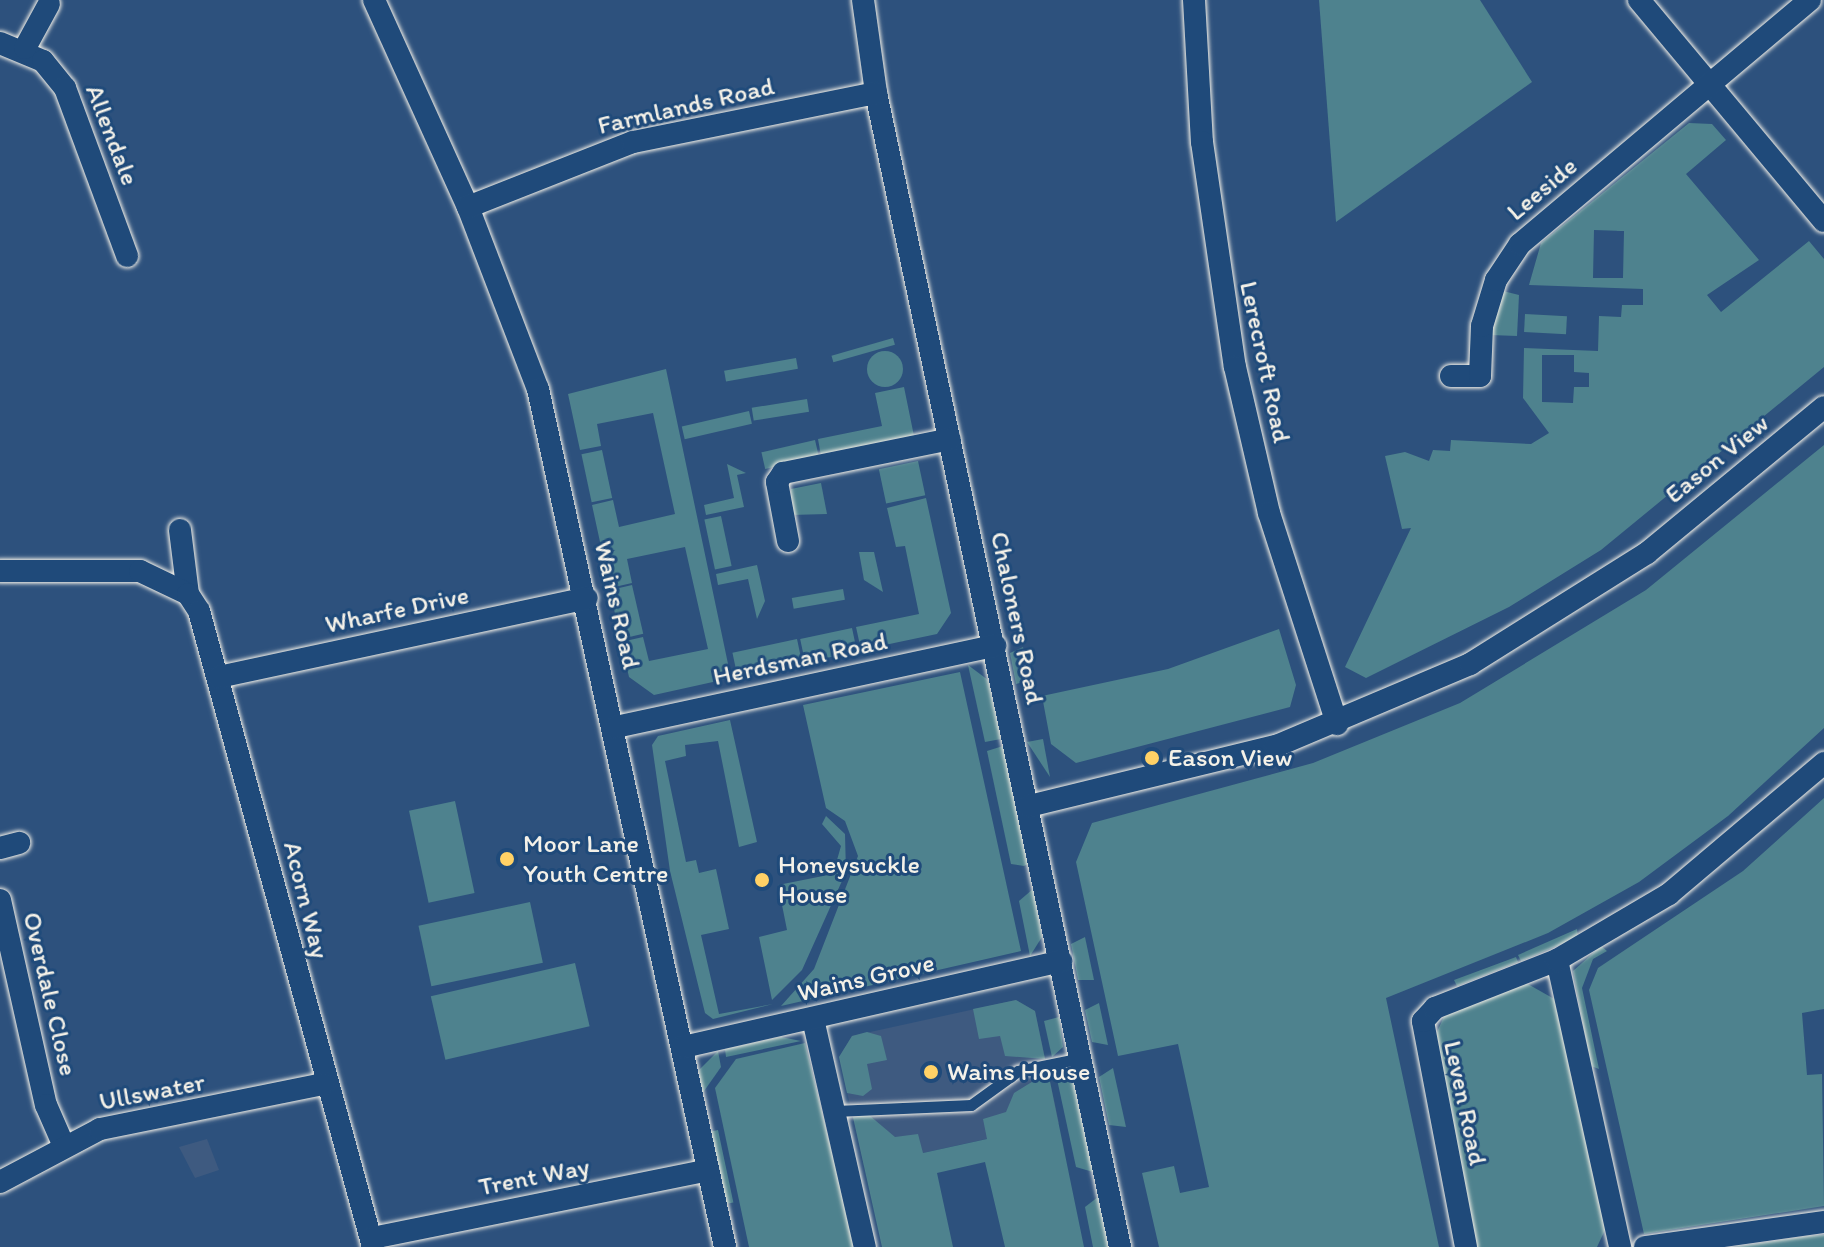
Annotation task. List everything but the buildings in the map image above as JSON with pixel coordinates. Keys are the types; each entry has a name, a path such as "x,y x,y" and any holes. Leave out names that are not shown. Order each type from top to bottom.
{"street":[{"name":"Wains Road","path":"374,0 468,207 538,389 616,727 725,1247"},
{"name":"Chaloners Road","path":"863,0 876,93 1120,1247"},
{"name":"Lerecroft Road","path":"1194,0 1209,211 1235,367 1269,513 1337,724"},
{"path":"1639,0 1824,221"},
{"name":"Leeside","path":"1451,376 1489,376 1482,326 1506,258 1810,0"},
{"path":"0,43 25,48 49,4"},
{"name":"Allendale","path":"25,48 65,88 127,256"},
{"name":"Farmlands Road","path":"468,207 633,142 876,93"},
{"name":"Eason View","path":"1029,806 1180,772 1337,724 1470,664 1562,611 1647,553 1824,407"},
{"path":"788,541 777,482 783,473 950,439"},
{"name":"Acorn Way","path":"180,530 188,594 219,677 324,1084 372,1243"},
{"path":"0,571 108,567 165,579 188,594"},
{"name":"Wharfe Drive","path":"219,677 587,598"},
{"name":"Herdsman Road","path":"616,727 995,646"},
{"name":"Leven Road","path":"1466,1247 1423,1021 1435,1008 1557,960 1725,854 1824,763"},
{"name":"Overdale Close","path":"0,900 46,1105 63,1144"},
{"path":"1557,960 1620,1247"},
{"name":"Wains Grove","path":"683,1047 1061,961"},
{"path":"813,1019 865,1247"},
{"name":"Ullswater","path":"0,1182 63,1144 100,1129 324,1084"},
{"name":"Trent Way","path":"372,1243 708,1170"},
{"path":"1645,1247 1824,1222"}],"lane":[{"path":"835,1111 971,1105 1018,1071 1081,1058"}],"shaded area":[{"path":"1016,1000 1035,1011 1059,1123 864,1166 839,1057 852,1036"},
{"path":"207,1139 219,1170 195,1178 179,1147"}],"green space":[{"path":"1319,0 1480,0 1532,82 1336,222"},
{"path":"1689,123 1712,124 1726,140 1686,174 1759,260 1707,295 1721,312 1809,241 1824,259 1824,367 1601,550 1509,607 1366,678 1345,667 1411,528 1402,529 1385,456 1405,452 1429,461 1433,450 1450,451 1451,440 1531,444 1549,433 1523,398 1524,348 1598,351 1599,316 1621,317 1622,305 1643,305 1643,289 1529,285 1541,243","holes":["1594,230 1624,231 1623,278 1593,278","1542,355 1574,355 1574,372 1589,373 1589,387 1574,387 1573,403 1542,402"]},
{"path":"1503,291 1519,295 1517,336 1490,335"},
{"path":"1525,314 1567,316 1566,334 1524,332"},
{"path":"893,338 895,345 833,362 831,356"},
{"path":"885,351 898,356 903,369 898,382 885,387 872,382 867,369 872,356"},
{"path":"796,358 798,369 726,382 724,371"},
{"path":"666,369 731,678 654,695 629,677 621,642 643,637 649,661 708,649 685,547 627,559 632,583 610,588 592,505 613,500 619,527 675,514 653,413 597,424 601,446 580,450 568,394"},
{"path":"904,387 914,436 821,456 818,439 882,426 875,393"},
{"path":"807,399 809,412 754,421 752,408"},
{"path":"749,411 752,424 685,439 682,427"},
{"path":"815,440 819,457 765,469 761,452"},
{"path":"1824,445 1824,728 1728,816 1639,882 1548,933 1386,998 1439,1247 1159,1247 1142,1173 1174,1166 1180,1193 1209,1187 1178,1044 1118,1056 1076,862 1092,823 1313,763 1460,703 1646,590"},
{"path":"602,450 612,498 592,502 581,454"},
{"path":"918,461 925,495 886,504 879,469"},
{"path":"727,464 746,473 737,475 744,507 706,515 704,505 734,498"},
{"path":"821,483 827,514 791,515 791,489"},
{"path":"926,498 951,613 937,634 861,650 856,627 919,614 905,546 896,547 887,508"},
{"path":"721,516 732,566 715,569 704,520"},
{"path":"859,552 874,552 883,592 864,580"},
{"path":"757,565 765,601 757,619 748,579 718,585 716,574"},
{"path":"632,585 643,634 621,639 610,590"},
{"path":"843,589 845,600 794,609 792,598"},
{"path":"852,628 857,651 805,662 800,639"},
{"path":"1279,629 1296,685 1290,707 1076,763 1051,744 1042,696 1168,669"},
{"path":"797,639 802,663 738,677 732,653"},
{"path":"1023,647 1031,680 1016,684 1010,653"},
{"path":"968,665 988,680 1001,739 985,742"},
{"path":"960,672 1021,951 781,1006 814,969 858,856 845,821 826,808 803,705"},
{"path":"730,720 757,842 739,847 718,741 685,745 686,756 665,761 686,862 696,860 699,873 716,869 729,929 701,935 719,1014 773,1004 713,1019 705,1013 670,871 652,745 658,736"},
{"path":"1043,739 1050,777 1027,742"},
{"path":"1003,746 1028,864 1024,866 1011,864 987,751"},
{"path":"1824,798 1824,1009 1802,1013 1807,1075 1822,1074 1824,1206 1644,1234 1589,990 1598,968 1743,871"},
{"path":"455,801 475,893 429,903 409,811"},
{"path":"826,816 845,834 846,872 802,970 772,1000 759,937 787,930 778,885 833,874 841,846 822,824"},
{"path":"1033,889 1042,937 1030,956 1019,901"},
{"path":"530,902 543,963 431,986 418,926"},
{"path":"1577,929 1578,937 1521,961 1518,955"},
{"path":"1085,937 1094,980 1078,980 1071,944"},
{"path":"1601,946 1607,951 1593,959 1582,988 1599,1069 1591,1066 1573,971"},
{"path":"1516,957 1518,962 1457,986 1454,980"},
{"path":"575,963 590,1026 445,1060 431,996"},
{"path":"1526,983 1556,1000 1605,1230 1597,1247 1475,1247 1433,1041 1446,1012"},
{"path":"1016,1000 1035,1011 1045,1059 1005,1056 1000,1036 979,1039 973,1009"},
{"path":"1099,1003 1108,1045 1092,1042 1085,1010"},
{"path":"1059,1017 1063,1047 1052,1057 1044,1021"},
{"path":"867,1032 881,1036 887,1060 867,1064 872,1089 863,1096 847,1093 839,1057 852,1036"},
{"path":"781,1037 801,1041 726,1057 725,1049"},
{"path":"805,1043 855,1247 749,1247 715,1088 736,1059"},
{"path":"718,1051 721,1067 702,1094 699,1070"},
{"path":"1113,1068 1126,1127 1109,1125 1099,1077"},
{"path":"1055,1070 1073,1081 1093,1172 1076,1167"},
{"path":"1048,1072 1084,1247 1005,1247 985,1162 937,1173 953,1247 882,1247 853,1117 869,1115 895,1137 918,1134 923,1153 987,1139 983,1119 1006,1112 1014,1093"},
{"path":"718,1130 733,1202 726,1204 710,1132"},
{"path":"1098,1197 1109,1247 1093,1247 1085,1207"},
{"path":"1824,1235 1824,1247 1734,1247 1808,1236"}],"place":[{"name":"Eason View","path":"1152,758"},
{"name":"Moor Lane Youth Centre","path":"507,859"},
{"name":"Honeysuckle House","path":"762,880"},
{"name":"Wains House","path":"931,1072"}]}
